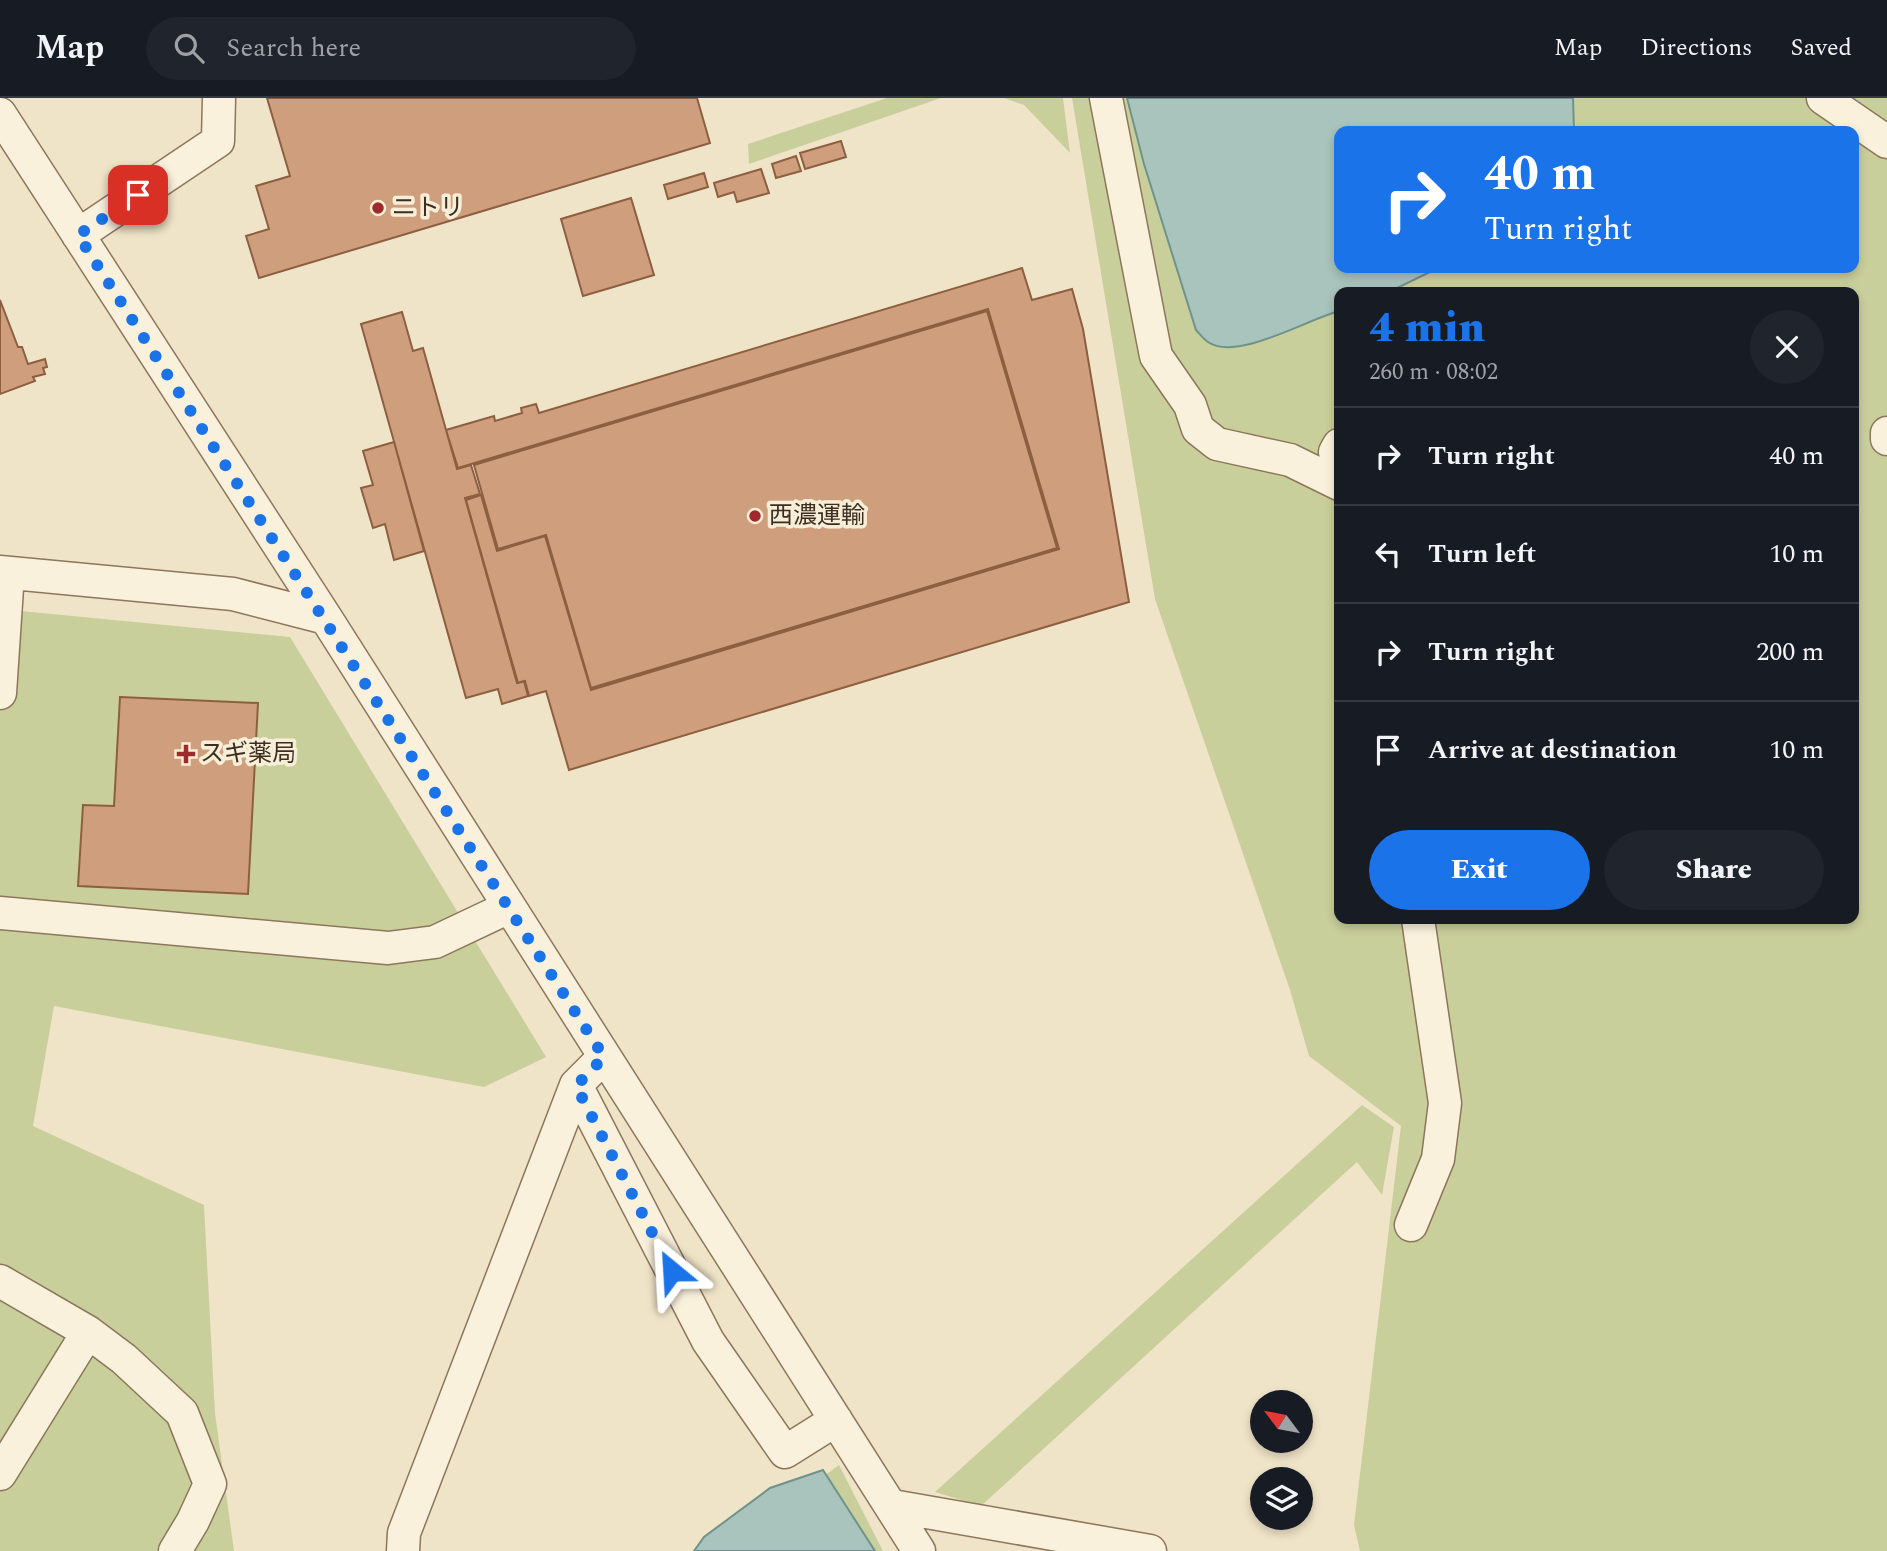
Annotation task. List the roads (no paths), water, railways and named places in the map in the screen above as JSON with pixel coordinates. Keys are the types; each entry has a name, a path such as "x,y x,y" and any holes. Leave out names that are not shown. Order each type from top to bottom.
{"street":[{"path":"78,235 218,141 219,98"},
{"path":"1106,98 1156,356 1190,405 1198,429 1217,444 1290,460 1334,482"},
{"path":"1823,98 1887,142"},
{"path":"0,114 326,618 919,1551"},
{"path":"1887,433 1887,439"},
{"path":"0,693 4,573 233,594 326,618"},
{"path":"0,914 388,948 435,942 509,907"},
{"path":"1411,1225 1438,1159 1445,1103 1419,924"},
{"path":"403,1551 404,1534 576,1086 604,1057"},
{"path":"576,1086 708,1341 785,1452 836,1420"},
{"path":"0,1281 88,1332 124,1359 182,1413 210,1485 194,1521 175,1551"},
{"path":"0,1474 88,1332"},
{"path":"892,1506 1150,1551"}],"water":[{"path":"1127,98 1573,98 1574,126 1334,126 1334,273 1428,273 1399,287 1334,287 1334,313 1272,337 1236,347 1220,347 1206,341 1196,330 1144,164"},
{"path":"823,1470 875,1551 694,1551 704,1537 770,1488"}],"place":[{"name":"ニトリ","path":"378,208"},
{"name":"西濃運輸","path":"755,516"},
{"name":"スギ薬局","path":"186,754"}]}
